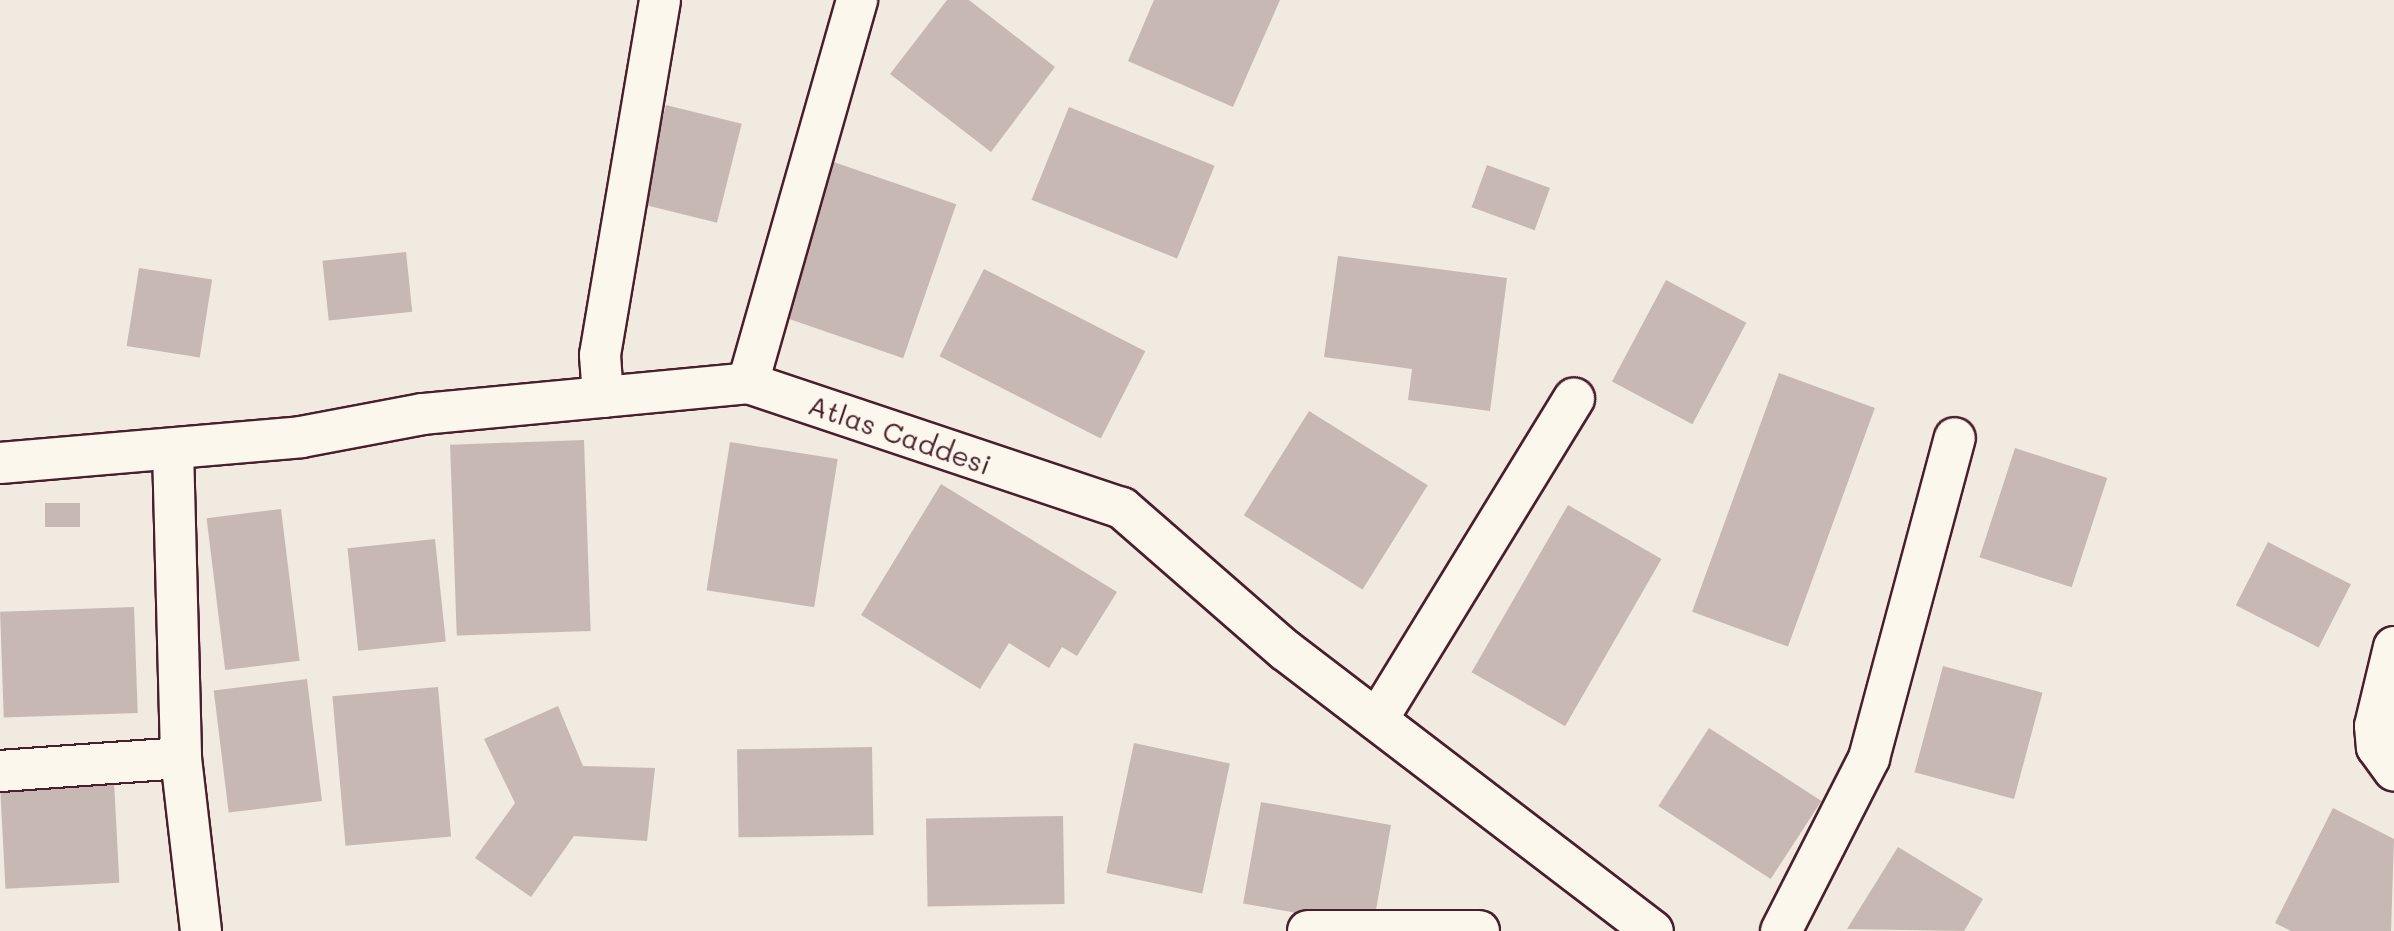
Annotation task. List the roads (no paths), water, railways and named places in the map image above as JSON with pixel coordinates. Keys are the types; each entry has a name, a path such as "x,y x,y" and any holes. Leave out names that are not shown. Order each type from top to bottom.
{"street":[{"path":"604,397 600,355 660,0"},
{"path":"748,382 857,0"},
{"name":"Atlas Caddesi","path":"0,463 174,450 748,382 1122,508 1377,720 1653,931"},
{"path":"1377,720 1574,400"},
{"path":"1782,931 1869,758 1955,438"},
{"path":"174,450 180,758 201,931"},
{"path":"2394,647 2375,726 2376,747 2394,770"},
{"path":"0,771 180,758"},
{"path":"1308,931 1479,931"}]}
